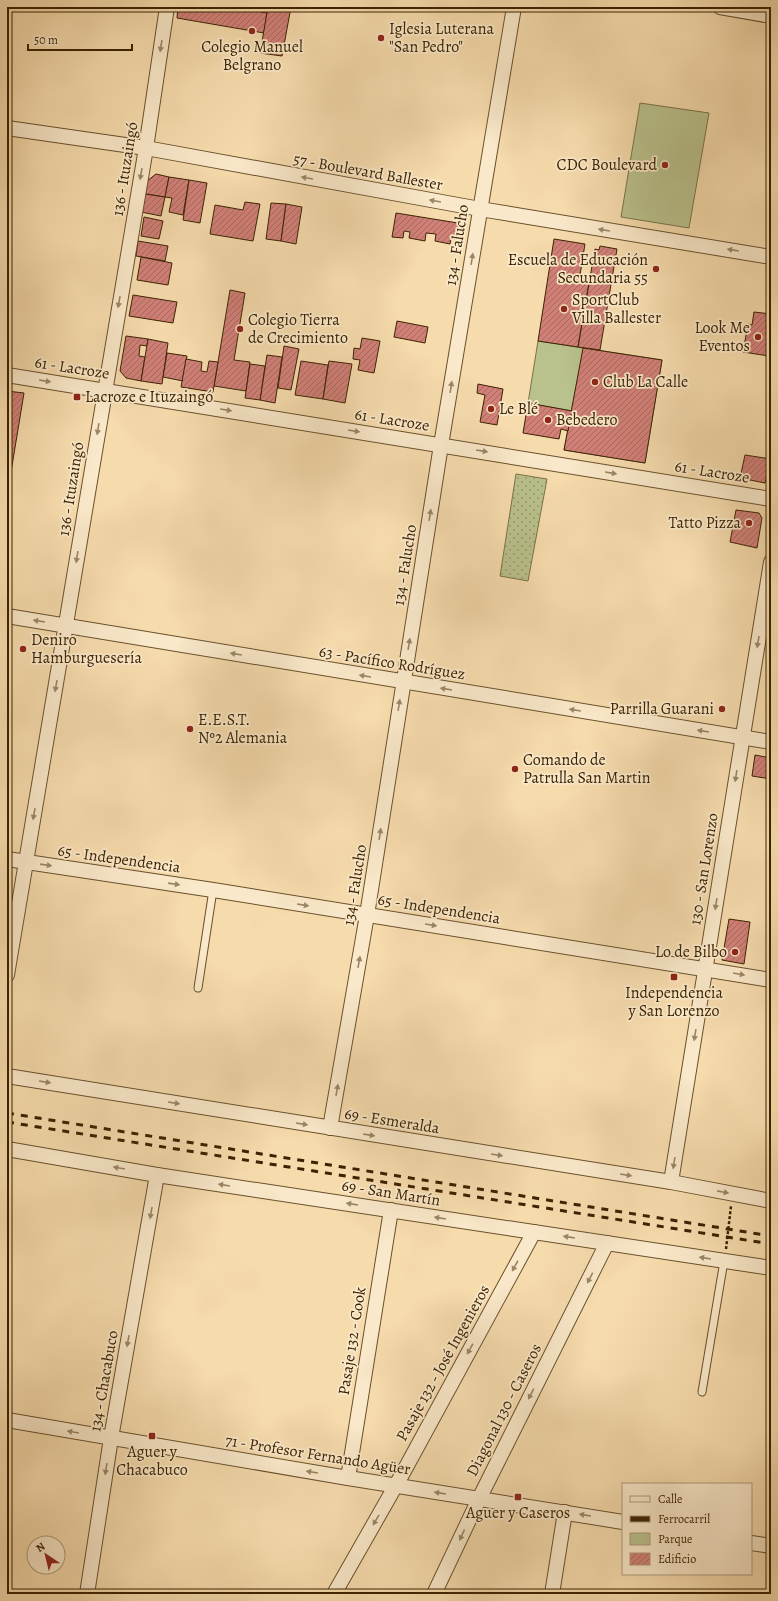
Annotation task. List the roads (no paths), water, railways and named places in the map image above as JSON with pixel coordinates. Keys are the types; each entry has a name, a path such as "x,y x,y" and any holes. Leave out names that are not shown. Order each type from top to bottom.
{"street":[{"name":"136 - Ituzaingó","path":"7,975 104,390 146,148 167,7"},
{"name":"134 - Falucho","path":"330,1128 367,915 441,445 514,7"},
{"path":"720,7 771,16"},
{"name":"57 - Boulevard Ballester","path":"7,128 146,148 480,209 771,257"},
{"name":"61 - Lacroze","path":"7,375 771,499"},
{"name":"130 - San Lorenzo","path":"671,1182 706,968 741,737 771,562"},
{"name":"63 - Pacífico Rodríguez","path":"7,616 771,742"},
{"name":"65 - Independencia","path":"7,859 706,968 771,980"},
{"name":"69 - Esmeralda","path":"7,1076 671,1182 771,1201"},
{"name":"69 - San Martín","path":"7,1149 157,1175 771,1268"},
{"name":"134 - Chacabuco","path":"88,1594 111,1438 157,1175"},
{"name":"Pasaje 132 - Cook","path":"348,1478 391,1210"},
{"name":"Pasaje 132 - José Ingenieros","path":"334,1594 396,1486 534,1232"},
{"name":"Diagonal 130 - Caseros","path":"434,1594 479,1499 607,1243"},
{"name":"71 - Profesor Fernando Agüer","path":"7,1420 396,1486 622,1522"},
{"path":"552,1594 565,1512"},
{"path":"752,1543 771,1546"}],"lane":[{"path":"198,988 213,890"},
{"path":"702,1392 724,1261"}],"railway":[{"path":"7,1113 771,1236"},
{"path":"7,1122 771,1244"}],"place":[{"name":"Colegio Manuel Belgrano","path":"252,31"},
{"name":"Iglesia Luterana \"San Pedro\"","path":"381,38"},
{"name":"CDC Boulevard","path":"665,165"},
{"name":"Escuela de Educación Secundaria 55","path":"656,269"},
{"name":"SportClub Villa Ballester","path":"564,309"},
{"name":"Colegio Tierra de Crecimiento","path":"240,329"},
{"name":"Look Me Eventos","path":"758,337"},
{"name":"Club La Calle","path":"595,382"},
{"name":"Lacroze e Ituzaingó","path":"77,397"},
{"name":"Le Blé","path":"491,409"},
{"name":"Bebedero","path":"548,420"},
{"name":"Tatto Pizza","path":"749,523"},
{"name":"Deniro Hamburguesería","path":"23,649"},
{"name":"Parrilla Guarani","path":"722,709"},
{"name":"E.E.S.T. Nº2 Alemania","path":"190,729"},
{"name":"Comando de Patrulla San Martin","path":"515,769"},
{"name":"Lo de Bilbo","path":"735,952"},
{"name":"Independencia y San Lorenzo","path":"674,977"},
{"name":"Aguer y Chacabuco","path":"152,1436"},
{"name":"Aguer y Caseros","path":"518,1497"}]}
